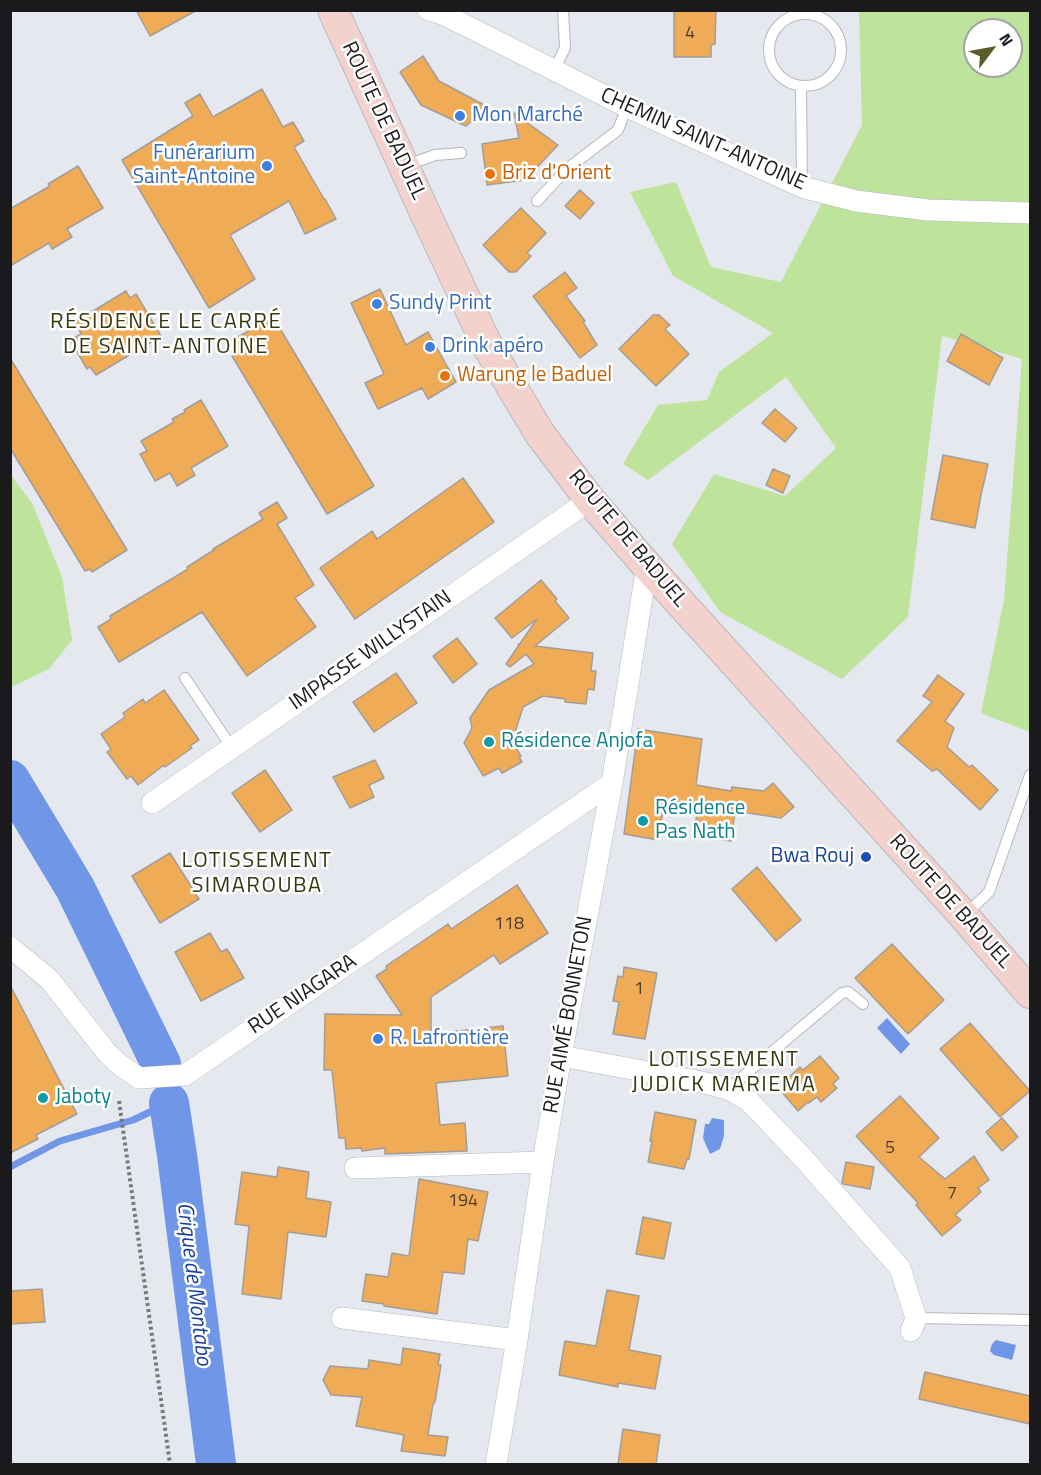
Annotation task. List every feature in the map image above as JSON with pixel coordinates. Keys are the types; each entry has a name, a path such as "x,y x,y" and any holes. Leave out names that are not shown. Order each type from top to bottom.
{"main road":[{"name":"ROUTE DE BADUEL","path":"333,10 489,347 540,434 590,500 647,566 964,916 1030,993"}],"street":[{"name":"CHEMIN SAINT-ANTOINE","path":"428,10 463,24 627,107 802,187 856,201 928,210 1030,213"},
{"name":"IMPASSE WILLYSTAIN","path":"152,803 590,500"},
{"name":"RUE AIMÉ BONNETON","path":"496,1464 543,1162 612,783 647,566"},
{"name":"RUE NIAGARA","path":"10,947 49,979 108,1054 120,1065 139,1078 185,1075 612,783"},
{"path":"561,1056 697,1081 728,1089 749,1101 804,1159 900,1268 913,1324"},
{"path":"355,1168 543,1162"},
{"path":"342,1318 517,1340"}],"lane":[{"path":"554,70 565,48 563,10"},
{"path":"803,13 815,15 834,28 841,51 833,73 824,81 801,86 789,82 772,66 769,42 773,31 781,22 803,13"},
{"path":"801,86 802,187"},
{"path":"537,201 567,170 618,130 627,107"},
{"path":"404,166 435,155 461,153"},
{"path":"185,678 232,748"},
{"path":"964,916 989,892 1030,775"},
{"path":"728,1089 842,993 848,992 863,1004"},
{"path":"913,1324 1030,1320"}],"path":[{"path":"119,1101 170,1464"}],"green space":[{"path":"859,11 1030,11 1030,732 981,713 1004,600 1022,359 942,336 908,617 842,679 720,612 672,544 714,474 785,496 836,448 786,377 648,480 623,464 658,405 707,400 719,372 773,333 673,276 630,192 676,182 711,267 781,282 862,125"},
{"path":"10,474 32,503 62,577 72,640 49,669 11,687"}],"water":[{"path":"887,1018 910,1044 901,1054 877,1028"},
{"path":"712,1118 724,1120 724,1136 720,1149 710,1154 703,1138 705,1124 709,1124"},
{"path":"996,1340 1016,1345 1012,1360 994,1355 990,1351"}],"building":[{"path":"136,10 197,10 150,36"},
{"path":"674,10 716,10 715,44 711,45 711,57 674,57"},
{"path":"423,56 439,81 488,107 466,126 421,105 400,72"},
{"path":"262,89 283,127 293,122 304,141 294,147 336,219 305,234 289,201 230,235 255,279 209,308 122,160 193,116 185,103 200,94 213,117"},
{"path":"514,113 558,145 525,180 487,185 482,144 519,138"},
{"path":"78,166 103,208 67,229 72,237 52,249 49,243 10,266 10,209 50,186 48,184"},
{"path":"580,190 594,203 580,219 565,206"},
{"path":"521,208 546,233 527,253 531,256 516,272 509,272 483,245"},
{"path":"565,272 577,288 566,296 585,321 583,322 597,345 580,358 533,296"},
{"path":"380,289 406,345 428,332 456,382 428,399 422,388 378,409 365,383 384,374 351,303"},
{"path":"126,291 130,298 136,294 161,336 96,375 90,367 87,369 70,340 81,334 75,322"},
{"path":"653,315 659,315 670,325 665,329 689,354 656,386 619,349"},
{"path":"273,317 374,486 327,514 232,356 238,352 231,341"},
{"path":"961,334 1003,358 989,385 947,361"},
{"path":"10,358 127,550 92,572 90,569 85,571 10,448"},
{"path":"201,400 228,446 191,468 195,475 177,486 170,473 155,481 140,454 147,451 141,441 174,422 172,419"},
{"path":"775,409 797,428 785,442 762,423"},
{"path":"943,455 988,464 975,528 931,519"},
{"path":"773,469 790,476 783,493 766,485"},
{"path":"463,478 494,522 355,619 320,568 372,531 377,539"},
{"path":"277,502 287,518 277,524 314,585 295,598 316,627 247,676 202,612 119,662 98,627 111,619 110,616 188,569 187,567 213,549 263,519 259,513"},
{"path":"541,580 569,618 535,646 593,653 591,671 596,671 594,690 588,689 586,704 565,702 565,699 543,696 523,707 512,742 522,762 502,773 499,768 483,776 464,743 472,728 470,718 489,690 534,664 526,654 510,667 506,664 537,619 512,638 495,618"},
{"path":"457,638 477,664 453,683 433,656"},
{"path":"396,673 417,703 374,732 353,702"},
{"path":"938,675 964,694 945,721 954,728 947,747 969,767 972,765 998,790 980,810 937,769 932,771 897,741 932,702 923,696"},
{"path":"164,690 199,740 190,746 192,748 165,767 164,765 138,785 131,776 127,779 107,752 111,749 101,734 125,717 123,713 143,699 145,703"},
{"path":"638,729 702,739 696,785 731,791 732,787 764,791 773,783 794,807 781,818 735,811 731,841 694,836 698,805 665,799 658,840 624,834"},
{"path":"375,760 384,778 369,785 374,797 350,808 333,777"},
{"path":"265,770 292,810 260,832 232,793"},
{"path":"170,853 199,899 160,923 132,876"},
{"path":"757,867 801,920 776,941 732,889"},
{"path":"517,885 548,933 500,964 494,955 431,997 431,1034 503,1026 508,1076 436,1083 440,1125 465,1123 467,1151 385,1154 385,1148 362,1151 361,1148 346,1149 345,1138 339,1138 332,1070 324,1070 325,1014 402,1015 376,976 387,969 386,966 448,924 451,929"},
{"path":"210,933 221,952 227,949 244,978 201,1001 175,952"},
{"path":"892,944 944,1000 908,1034 855,978"},
{"path":"624,967 657,973 645,1039 613,1034 619,1002 613,1001 618,976 623,977"},
{"name":"Jaboty","path":"10,985 77,1114 36,1135 38,1139 10,1153"},
{"path":"970,1023 1030,1091 1000,1117 940,1049"},
{"path":"820,1056 839,1078 833,1084 837,1088 821,1102 817,1097 798,1111 780,1090 790,1081 788,1078 800,1067 803,1070"},
{"path":"900,1096 939,1138 919,1157 945,1179 974,1156 989,1180 978,1188 981,1192 955,1215 961,1220 942,1236 916,1205 918,1203 856,1136"},
{"path":"655,1112 696,1120 689,1159 684,1169 648,1162"},
{"path":"1002,1118 1018,1137 1002,1151 986,1132"},
{"path":"846,1162 874,1167 870,1189 842,1183"},
{"path":"278,1167 309,1172 306,1198 331,1202 326,1237 288,1232 281,1299 242,1294 249,1226 235,1224 242,1172 277,1177"},
{"path":"419,1179 488,1192 478,1241 468,1239 464,1274 443,1272 437,1314 362,1301 366,1274 388,1277 392,1253 409,1256"},
{"path":"643,1217 671,1223 664,1259 636,1254"},
{"path":"42,1289 45,1322 10,1324 10,1291"},
{"path":"607,1290 639,1296 629,1350 661,1356 655,1389 618,1383 618,1387 559,1375 565,1341 596,1346"},
{"path":"403,1348 440,1354 438,1365 441,1365 428,1435 448,1437 445,1456 401,1451 404,1435 356,1426 362,1397 331,1395 323,1380 330,1366 368,1369 369,1360 401,1365"},
{"path":"925,1372 1030,1396 1030,1424 919,1399"},
{"path":"623,1429 660,1435 656,1464 618,1464"}],"waterway":[{"name":"Crique de Montabo","path":"10,780 75,888 161,1064"},
{"path":"10,1167 60,1141 133,1120 169,1103"},
{"name":"Crique de Montabo","path":"169,1103 216,1464"}],"place":[{"name":"Mon Marché","path":"460,116"},
{"name":"Funérarium Saint-Antoine","path":"267,166"},
{"name":"Briz d'Orient","path":"490,174"},
{"name":"Sundy Print","path":"377,304"},
{"name":"Drink apéro","path":"430,347"},
{"name":"Warung le Baduel","path":"445,376"},
{"name":"Résidence Anjofa","path":"489,742"},
{"name":"Résidence Pas Nath","path":"643,821"},
{"name":"Bwa Rouj","path":"866,857"},
{"name":"R. Lafrontière","path":"378,1039"},
{"name":"Jaboty","path":"43,1098"}],"district":[{"name":"RÉSIDENCE LE CARRÉ DE SAINT-ANTOINE","path":"166,336"},
{"name":"LOTISSEMENT SIMAROUBA","path":"257,874"},
{"name":"LOTISSEMENT JUDICK MARIEMA","path":"724,1074"}]}
